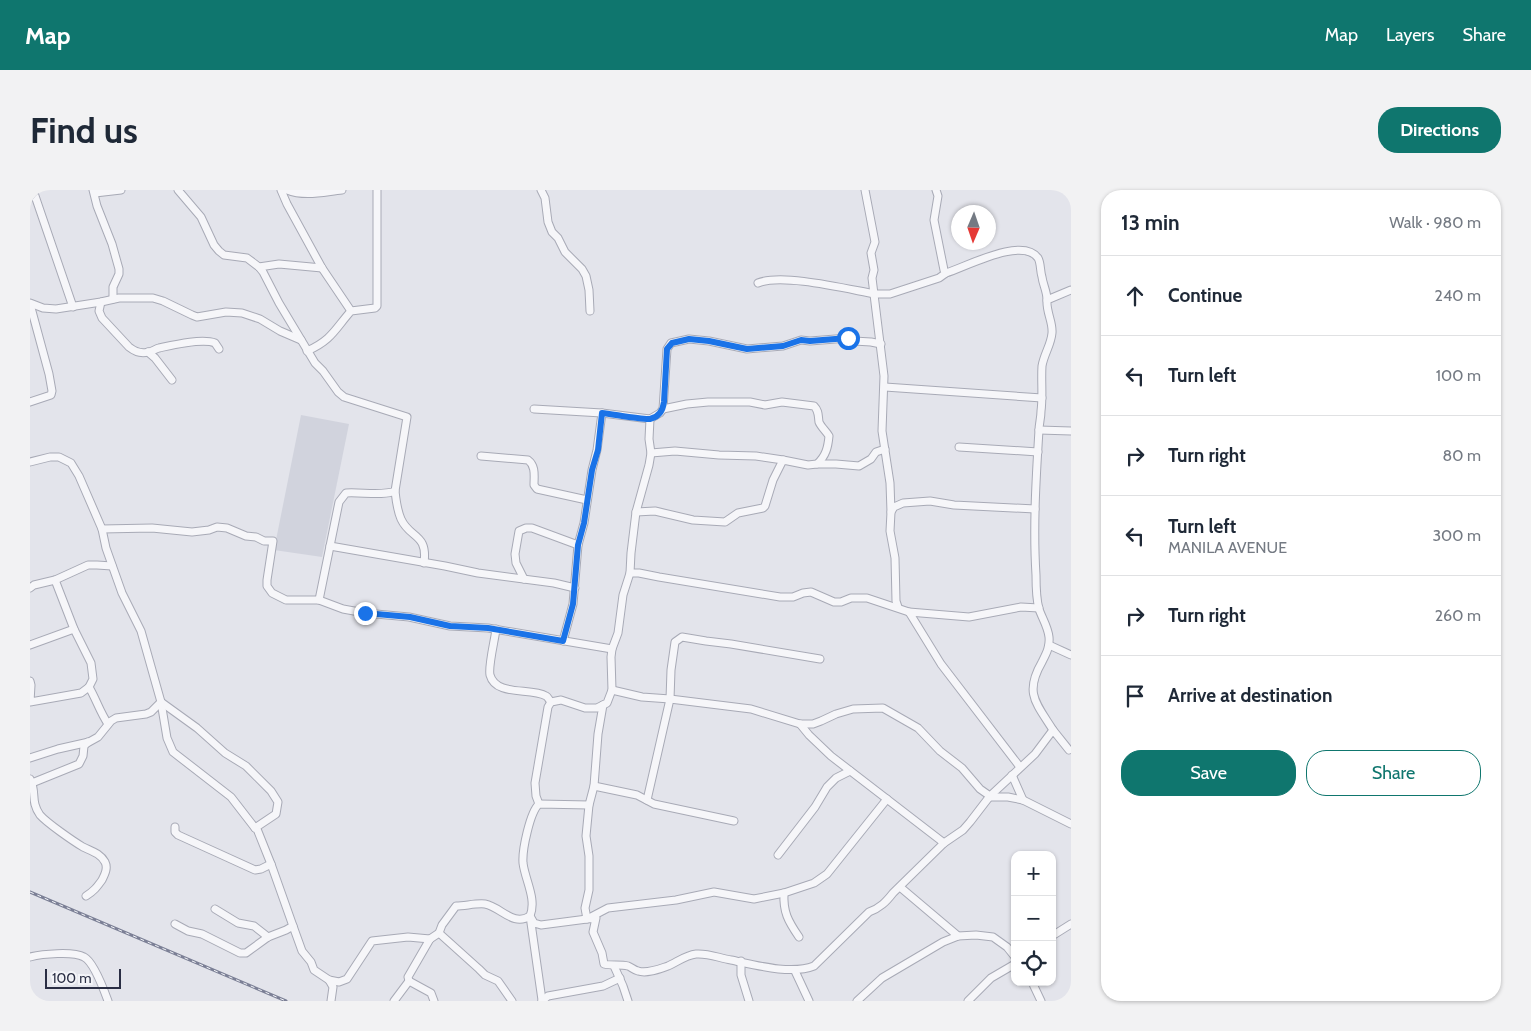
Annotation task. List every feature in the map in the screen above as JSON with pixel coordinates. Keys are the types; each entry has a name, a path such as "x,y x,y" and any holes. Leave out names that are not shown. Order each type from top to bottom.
{"street":[{"path":"32,190 73,307"},
{"path":"113,299 113,287 119,274 112,244 97,206 94,192 121,190"},
{"path":"178,190 200,217 219,252 224,255 247,258 259,266 307,351 338,392 344,397 407,417 395,491 397,509 401,520 424,546 426,551 424,562"},
{"path":"281,190 322,268 352,311"},
{"path":"287,190 297,194 342,190"},
{"path":"307,351 327,341 352,311 375,308 378,303 376,190"},
{"path":"542,190 548,222 552,232 558,238 565,252 582,269 586,276 590,311"},
{"path":"865,190 874,242 871,253 874,270 872,278 885,387 882,431 890,483 890,531 895,558 896,601 898,608"},
{"path":"936,190 938,196 934,220 946,273"},
{"path":"758,283 767,280 784,280 875,294 890,294 939,278 946,273 1006,251 1024,249 1036,256 1040,261 1040,271 1047,292 1052,336 1043,364 1035,509 1035,573 1039,608 1049,635 1050,645 1032,684 1032,690 1038,707 1069,750"},
{"path":"259,266 279,264 322,268"},
{"path":"1047,300 1071,290"},
{"path":"30,303 43,308 56,309 113,299 153,298 163,300 197,317 226,312 242,313 260,319 280,331 301,340"},
{"path":"101,302 100,315 112,330 134,351 148,352 158,348 207,342 215,343 219,349"},
{"path":"30,303 50,374 52,391 48,396 30,402"},
{"path":"534,409 602,413 650,419 663,409 667,349 672,343 689,339 747,349 783,346 801,340 848,338 854,341 881,344"},
{"path":"148,352 156,358 172,380"},
{"path":"885,387 1042,398"},
{"path":"663,409 708,402 750,402 765,405 782,402 814,406 819,414 819,424 826,430 829,436 826,452 817,464"},
{"path":"563,641 573,604 578,545 584,523 592,470 598,450 602,413"},
{"path":"539,804 536,796 535,782 548,706 551,702 560,700 585,708 597,708 606,703 612,690 612,650 618,633 623,595 630,573 636,512 651,454 648,439 650,419"},
{"path":"1039,430 1071,431"},
{"path":"959,447 1038,452"},
{"path":"651,454 675,451 756,456 808,465 836,464 859,466 871,460 876,452 885,449"},
{"path":"480,456 528,460 534,469 534,485 537,488 587,500"},
{"path":"30,462 50,457 59,457 71,463 93,506 122,593 141,631 160,702 167,738 173,752 231,797 257,829 302,951 311,962 314,970 329,980 339,982 347,979 372,941 408,937 430,939"},
{"path":"636,512 655,511 693,520 729,521 738,513 765,506 783,460"},
{"path":"319,600 339,502 346,493 389,494 395,491"},
{"path":"891,512 894,507 903,503 921,501 1035,509"},
{"path":"102,529 152,528 192,532 217,527 227,528 246,536 256,537 264,541 273,541 267,580 268,586 272,593 286,600 319,600 343,609 365,613 410,617 450,626 496,629 612,650"},
{"path":"524,579 516,563 515,554 519,531 532,528 578,545"},
{"path":"330,546 478,573 554,583 575,588"},
{"path":"30,588 88,566 112,566"},
{"path":"630,573 780,597 793,597 811,592 834,602 841,602 851,598 867,598 909,612 969,616 1021,607 1039,608"},
{"path":"30,682 30,702 81,693 89,687 92,679 91,663 74,629 55,580"},
{"path":"909,612 941,664 1020,767"},
{"path":"30,645 74,629"},
{"path":"496,629 490,671 493,681 497,685 512,690 534,692 546,696 551,702"},
{"path":"647,800 670,699 671,670 675,642 682,637 820,659"},
{"path":"1050,645 1071,655"},
{"path":"89,687 108,724"},
{"path":"612,690 642,697 751,709 800,724 821,722 836,714 853,709 883,708 918,728 940,751 962,768 980,789 990,797 1008,797 1023,800 1071,824"},
{"path":"86,896 95,890 105,875 107,867 97,853 83,846 42,817 34,807 31,781 79,764 84,756 84,746 98,737 111,721 116,718 146,714 151,712 160,702"},
{"path":"160,702 246,766 271,791 278,802 276,814 255,828"},
{"path":"587,919 585,908 588,890 589,856 586,836 603,705"},
{"path":"800,724 831,756 944,843"},
{"path":"530,916 534,922 541,925 596,918 593,932 602,953 604,964 629,966 638,971 646,972 662,968 685,957 697,954 755,965 805,970 814,966 869,912 879,908 944,843 963,830 990,797 1035,754 1053,730"},
{"path":"30,758 89,742"},
{"path":"778,855 815,807 827,787 836,778 850,771"},
{"path":"1012,775 1023,800"},
{"path":"594,786 637,795 654,804 734,821"},
{"path":"587,919 608,908 676,900 714,892 754,899 784,893 814,883 827,874 887,799"},
{"path":"542,1001 530,916 532,906 530,889 523,862 532,814 539,804 589,805"},
{"path":"175,827 175,832 178,835 255,870 271,864"},
{"path":"900,886 958,936"},
{"path":"784,893 783,904 788,922 799,937"},
{"path":"394,1001 409,981 408,977 430,939 440,933 442,925 456,906 485,904 513,919 524,920 530,916"},
{"path":"215,909 238,923 254,926 268,937"},
{"path":"175,924 188,931 202,934 240,953 246,953 268,937 293,926"},
{"path":"1056,933 1071,924"},
{"path":"440,933 485,975 498,981 512,1001"},
{"path":"857,1001 882,978 943,942 958,936 976,935 993,937 1011,952"},
{"path":"30,957 52,954 85,957 91,964 108,1001"},
{"path":"740,961 741,975 749,1001"},
{"path":"614,966 628,1001"},
{"path":"968,1001 991,978 1011,966"},
{"path":"795,970 809,1001"},
{"path":"542,1001 548,996 604,986 620,978"},
{"path":"329,980 333,987 332,1001"},
{"path":"409,981 431,993 434,1001"},
{"path":"1034,986 1041,1001"}],"shaded area":[{"path":"301,415 349,424 322,557 274,550"}],"railway":[{"path":"30,892 286,1001"}],"route":[{"path":"365,613 410,617 450,626 488,628 563,641 573,604 578,545 584,523 592,470 598,450 602,413 650,419 660,413 664,402 667,349 672,343 678,341 689,339 709,341 747,349 783,346 801,340 838,340 848,338"}]}
